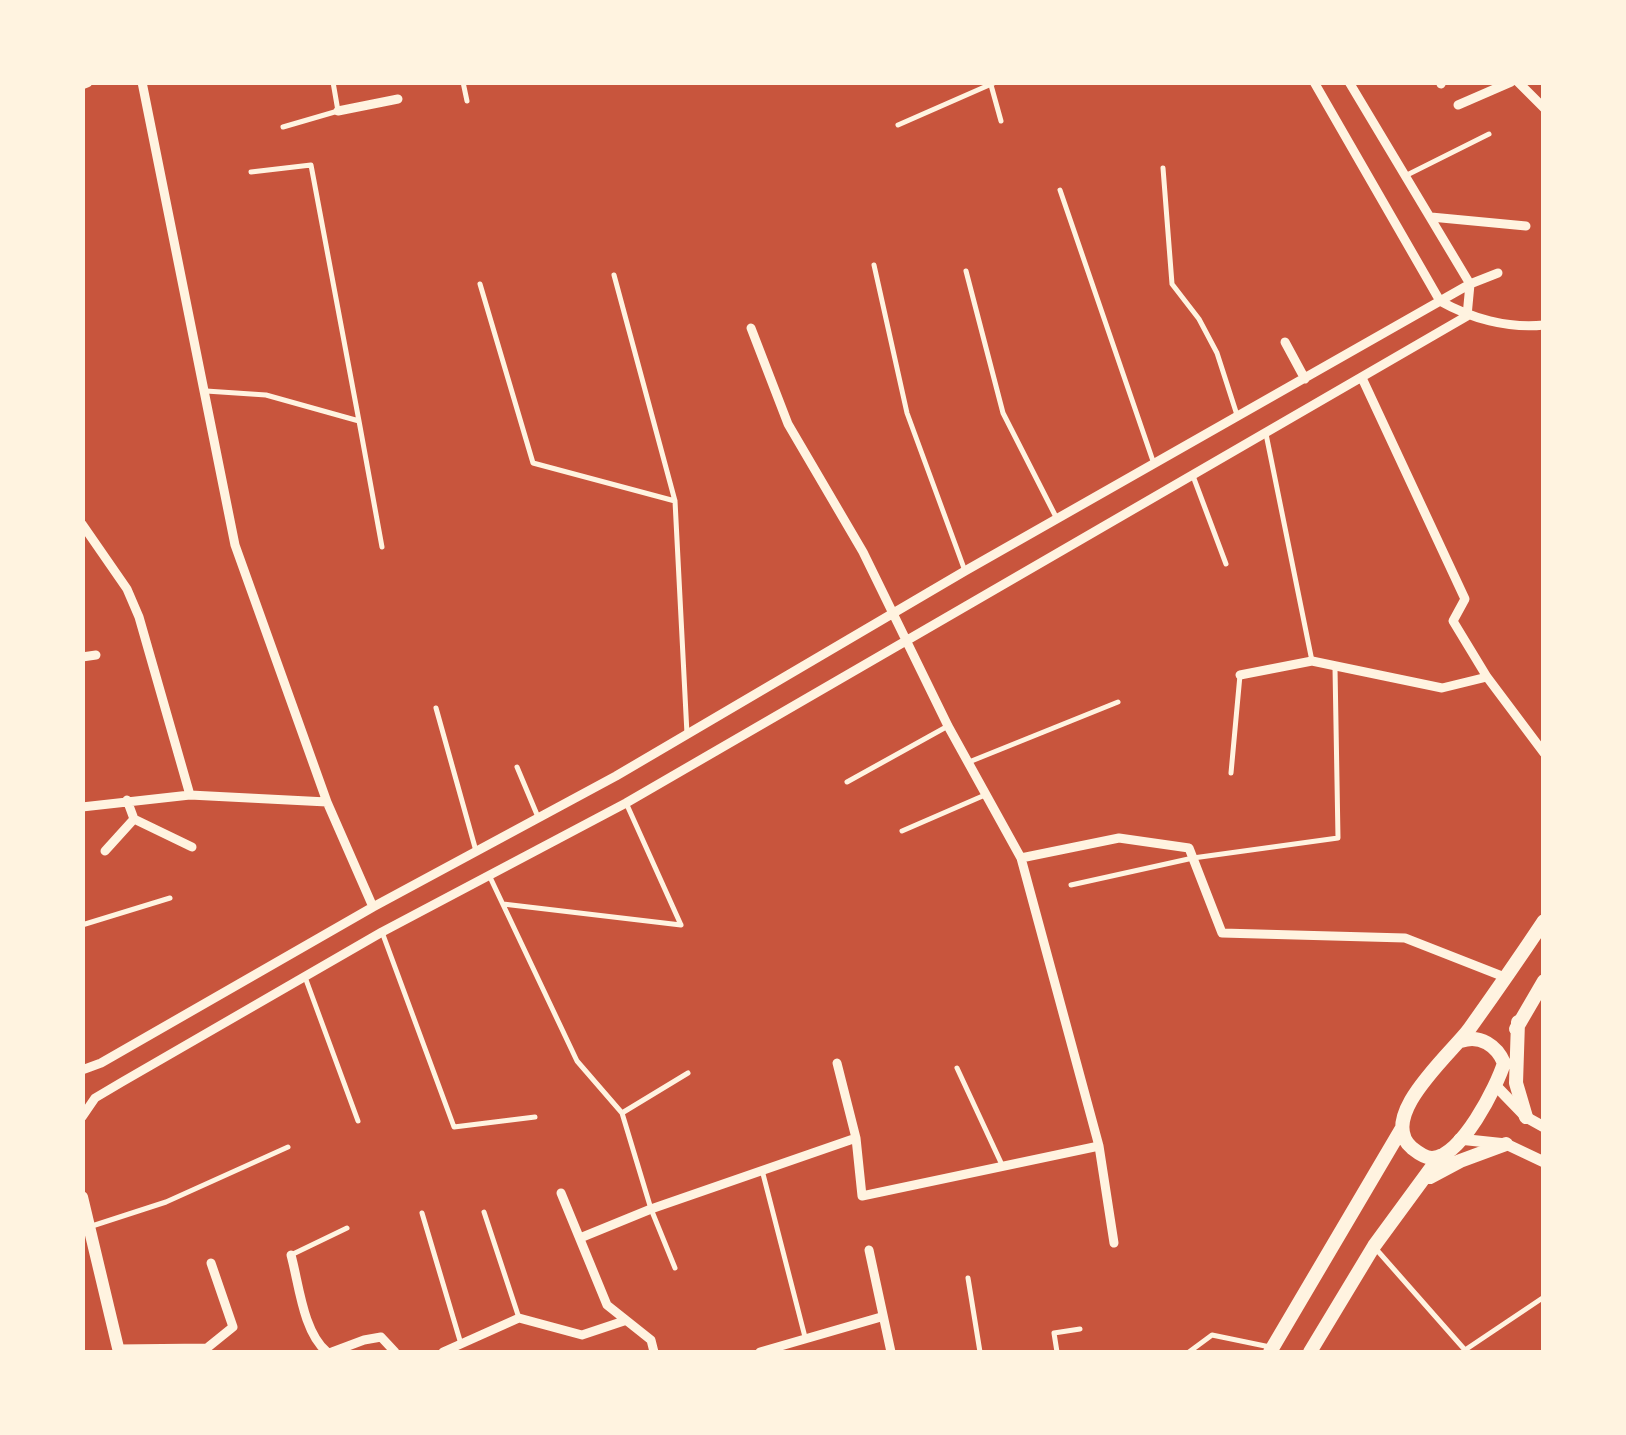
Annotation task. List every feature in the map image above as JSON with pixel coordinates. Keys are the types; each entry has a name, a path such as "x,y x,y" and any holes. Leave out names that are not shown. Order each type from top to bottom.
{"main road":[{"path":"1272,1350 1402,1127 1424,1079 1461,1041 1544,920"},
{"path":"1310,1352 1374,1246 1440,1156 1480,1114 1496,1086 1518,1022 1544,981"},
{"path":"1518,1022 1516,1083 1526,1117"},
{"path":"1461,1041 1484,1041 1500,1052 1504,1063"},
{"path":"1402,1127 1403,1137 1414,1150 1430,1158 1440,1156"},
{"path":"1421,1182 1460,1161 1506,1144"},
{"path":"82,1197 119,1351"}],"street":[{"path":"142,82 234,546 327,802 373,907"},
{"path":"1314,82 1440,300 1467,316 1530,327 1544,325"},
{"path":"1350,82 1470,284 1467,316"},
{"path":"1458,105 1514,82 1544,108"},
{"path":"338,111 398,99"},
{"path":"1431,217 1526,226"},
{"path":"82,1070 101,1063 686,734 1440,300 1498,273"},
{"path":"82,1118 94,1098 382,932 626,802 1467,316"},
{"path":"751,328 788,424 862,552 948,726 1020,858 1099,1146 1114,1243"},
{"path":"1285,342 1305,379"},
{"path":"1362,378 1465,599 1453,620 1486,677 1544,753"},
{"path":"82,524 127,588 139,617 190,795"},
{"path":"82,657 96,655"},
{"path":"1240,675 1312,662 1442,688 1486,677"},
{"path":"82,807 190,795 327,802"},
{"path":"127,800 134,819 192,847"},
{"path":"105,851 134,819"},
{"path":"1020,858 1118,838 1189,848 1222,932 1405,938 1506,978"},
{"path":"837,1063 856,1138 862,1196 1099,1146"},
{"path":"1496,1086 1526,1117 1544,1128"},
{"path":"580,1238 651,1209 856,1138"},
{"path":"1459,1139 1506,1144 1544,1162"},
{"path":"561,1192 607,1305 651,1340 654,1352"},
{"path":"869,1250 891,1352"},
{"path":"292,1255 319,1346 330,1352 381,1338 394,1352"},
{"path":"119,1351 207,1348 233,1327 211,1264"},
{"path":"760,1352 881,1317"},
{"path":"443,1352 519,1318 582,1335 624,1321"}],"lane":[{"path":"282,127 338,111 333,82"},
{"path":"463,82 467,100"},
{"path":"898,125 994,84 1000,121"},
{"path":"1406,176 1489,134"},
{"path":"251,172 311,165 382,547"},
{"path":"1163,168 1172,284 1199,319 1217,353 1238,415"},
{"path":"1060,190 1154,464"},
{"path":"874,266 907,413 965,571"},
{"path":"966,271 1004,413 1058,520"},
{"path":"614,274 675,501 686,734"},
{"path":"480,284 534,463 675,501"},
{"path":"204,391 266,396 360,422"},
{"path":"1265,430 1312,662"},
{"path":"1192,473 1226,564"},
{"path":"1071,884 1193,858 1338,838 1335,666"},
{"path":"1232,773 1240,675"},
{"path":"969,762 1118,702"},
{"path":"436,708 476,851"},
{"path":"847,782 948,726"},
{"path":"517,767 538,817"},
{"path":"902,830 988,794"},
{"path":"503,904 681,926 626,802"},
{"path":"489,876 576,1061 622,1113 651,1209 675,1268"},
{"path":"82,925 170,898"},
{"path":"382,932 454,1127 535,1117"},
{"path":"304,977 358,1120"},
{"path":"957,1068 1002,1167"},
{"path":"622,1113 688,1073"},
{"path":"89,1227 166,1202 288,1147"},
{"path":"762,1170 806,1340"},
{"path":"484,1212 519,1318"},
{"path":"422,1213 462,1345"},
{"path":"292,1255 348,1228"},
{"path":"1374,1246 1465,1350 1544,1297"},
{"path":"968,1278 980,1352"},
{"path":"1056,1352 1054,1333 1080,1329"},
{"path":"1189,1352 1212,1335 1272,1350"}]}
